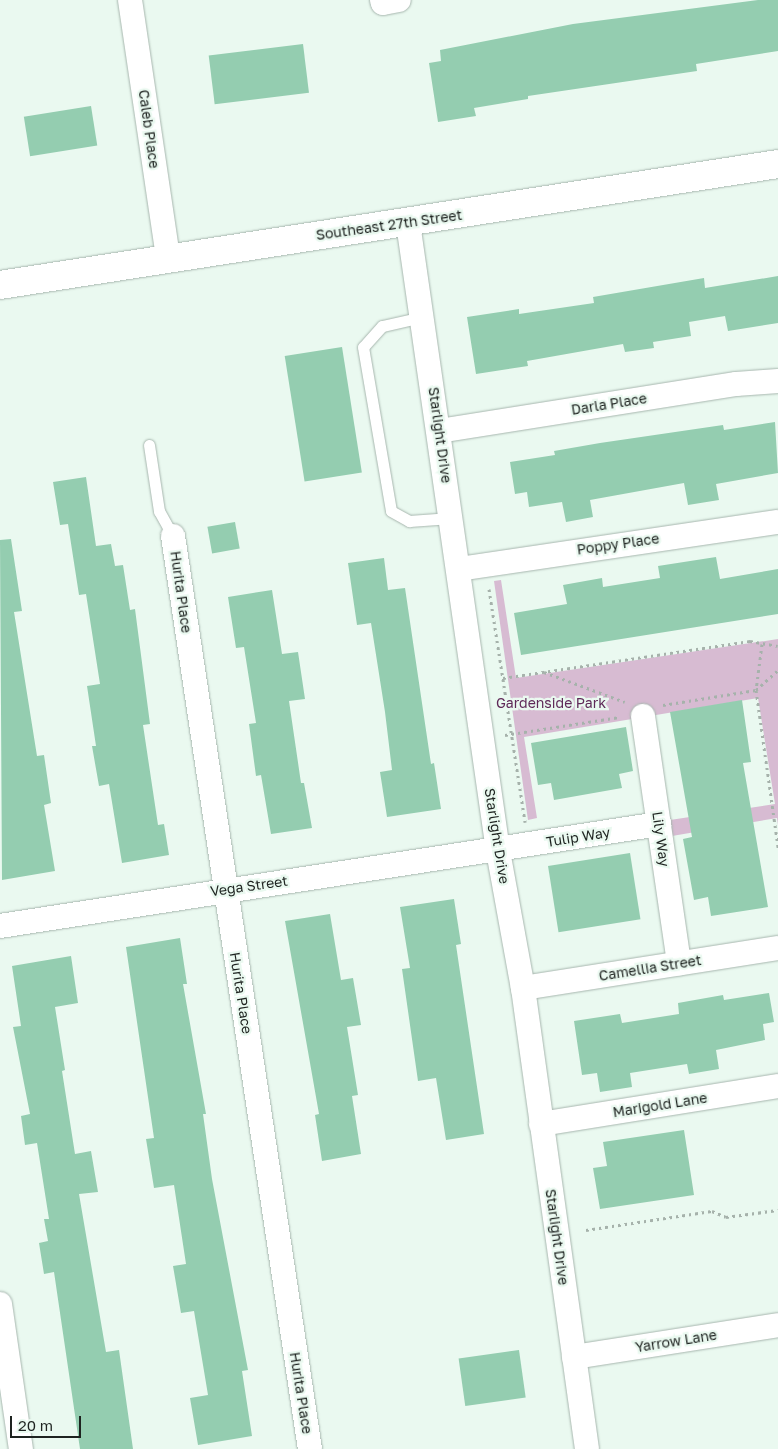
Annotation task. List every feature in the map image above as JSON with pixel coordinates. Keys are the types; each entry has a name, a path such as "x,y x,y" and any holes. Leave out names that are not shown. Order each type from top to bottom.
{"main road":[{"name":"Southeast 27th Street","path":"0,285 168,257 408,223 778,164"}],"street":[{"name":"Caleb Place","path":"130,0 168,257"},
{"name":"Starlight Drive","path":"408,223 452,518 498,851 523,988 587,1449"},
{"name":"Darla Place","path":"439,431 736,384 778,381"},
{"name":"Poppy Place","path":"459,569 485,563 778,522"},
{"name":"Hurita Place","path":"173,536 310,1449"},
{"name":"Lily Way","path":"641,710 679,963"},
{"name":"Tulip Way","path":"498,851 659,824"},
{"name":"Vega Street","path":"0,926 226,889 498,851"},
{"name":"Camellia Street","path":"523,988 778,948"},
{"name":"Marigold Lane","path":"542,1124 778,1086"},
{"path":"0,1304 21,1449"},
{"name":"Yarrow Lane","path":"574,1357 778,1325"}],"lane":[{"path":"422,316 382,326 363,347 391,511 408,521 452,518"},
{"path":"149,444 158,512 173,536"}],"path":[{"path":"485,563 529,845"},
{"path":"503,678 750,640 778,646"},
{"path":"762,644 756,690 778,847"},
{"path":"482,736 512,734 756,690 778,670"},
{"path":"544,672 641,710"},
{"path":"773,814 778,810"},
{"path":"586,1230 712,1211 726,1217 778,1210"}],"green space":[{"name":"Gardenside Park","path":"501,580 516,678 778,639 778,825 777,818 672,836 670,820 775,804 758,698 524,737 537,818 528,820 494,581"}],"building":[{"path":"758,0 778,0 778,51 696,64 697,71 528,96 528,99 474,108 476,116 438,122 429,63 441,61 440,50 573,24"},
{"path":"303,44 309,93 215,104 209,56"},
{"path":"91,106 97,146 30,156 24,117"},
{"path":"778,276 778,323 728,331 725,316 689,322 691,336 653,342 654,348 625,352 623,344 527,361 528,366 476,374 467,317 519,309 519,314 594,303 593,297 704,278 705,288"},
{"path":"342,347 362,472 305,482 285,356"},
{"path":"775,422 778,473 716,484 719,500 688,505 684,483 590,500 593,517 566,522 562,502 529,507 527,492 515,494 510,462 555,455 554,451 600,443 723,425 724,430"},
{"path":"86,477 96,546 111,544 115,566 123,565 130,610 135,609 150,724 143,725 158,825 164,824 169,855 122,863 109,784 99,786 92,746 96,746 87,686 100,684 86,594 79,595 68,524 60,525 53,482"},
{"path":"235,522 240,549 212,553 207,527"},
{"path":"11,539 22,611 14,612 37,756 44,755 51,803 44,805 55,871 2,880 0,540"},
{"path":"716,557 720,579 778,569 778,614 521,655 514,613 567,604 563,585 602,578 603,587 660,578 658,566"},
{"path":"384,558 388,590 405,588 431,764 434,763 441,809 387,817 380,772 392,770 385,712 371,623 357,625 348,563"},
{"path":"272,590 282,654 298,652 305,699 289,701 301,783 304,783 312,828 271,834 261,775 256,776 249,724 256,723 244,647 236,648 228,597"},
{"path":"742,700 751,762 743,763 768,907 711,916 708,897 694,900 683,839 692,837 670,712"},
{"path":"626,727 633,771 619,774 622,788 554,800 551,783 538,785 531,743"},
{"path":"630,853 640,919 559,932 548,866"},
{"path":"454,899 461,944 456,945 484,1134 446,1140 436,1078 418,1081 402,969 410,968 400,907"},
{"path":"330,914 341,980 353,978 361,1025 347,1027 358,1095 352,1096 361,1154 322,1161 315,1115 319,1114 285,921"},
{"path":"180,938 187,984 183,984 206,1114 203,1114 212,1179 248,1370 242,1371 252,1436 198,1445 190,1398 208,1395 194,1311 181,1313 173,1266 186,1264 174,1185 154,1188 146,1139 154,1138 126,947"},
{"path":"71,956 78,1003 55,1007 65,1070 62,1071 75,1154 91,1151 98,1192 79,1194 106,1352 119,1350 133,1449 80,1449 54,1272 44,1274 39,1243 48,1241 44,1219 49,1219 37,1143 25,1145 21,1116 30,1114 13,1027 21,1026 12,966"},
{"path":"769,993 774,1022 763,1024 765,1040 716,1050 719,1069 689,1074 687,1064 630,1073 632,1087 600,1092 597,1073 582,1075 574,1021 620,1014 622,1023 679,1014 678,1003 723,995 724,1000"},
{"path":"684,1130 694,1195 600,1209 593,1168 607,1166 603,1142"},
{"path":"519,1350 526,1398 465,1406 459,1358"}]}
